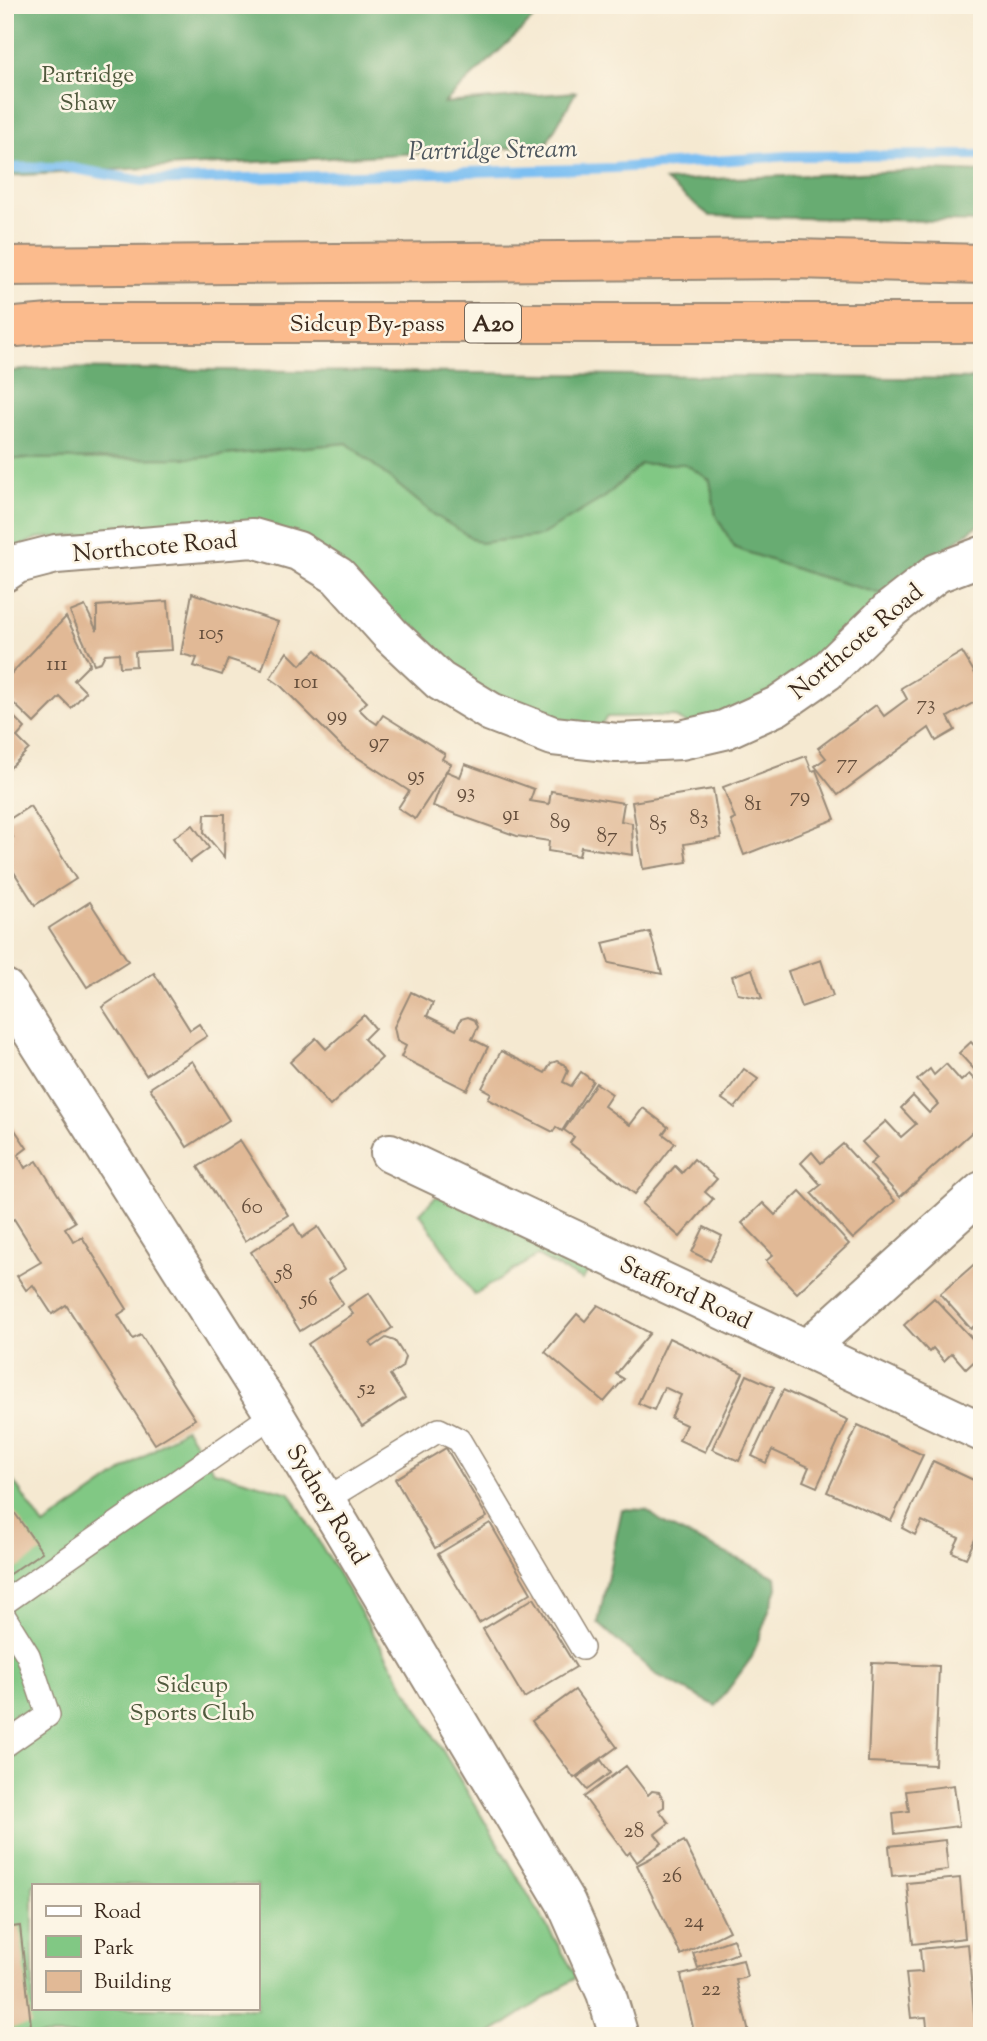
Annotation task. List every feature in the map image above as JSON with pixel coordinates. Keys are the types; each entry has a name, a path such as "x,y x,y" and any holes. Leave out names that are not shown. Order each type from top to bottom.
{"highway":[{"path":"5,266 794,259 982,264"},
{"name":"Sidcup By-pass","path":"5,328 61,323 982,323"}],"street":[{"name":"Northcote Road","path":"5,572 17,564 56,554 253,538 298,551 338,576 391,635 440,681 491,712 553,736 617,743 681,740 723,730 777,706 826,672 891,609 937,573 982,556"},
{"name":"Sydney Road","path":"5,989 274,1413 566,1903 606,1993 619,2036"},
{"name":"Stafford Road","path":"390,1153 982,1432"},
{"path":"807,1349 982,1191"}],"lane":[{"path":"5,1602 274,1413"},
{"path":"325,1500 439,1430 459,1440 582,1648"},
{"path":"5,1618 28,1656 48,1715 5,1745"}],"green space":[{"name":"Partridge Shaw","path":"5,5 548,5 444,103 576,92 545,146 5,176"},
{"path":"931,170 982,172 982,222 710,216 665,181"},
{"path":"44,368 982,379 982,522 885,595 735,548 716,516 710,480 685,464 641,464 605,497 540,536 480,543 436,516 347,443 195,458 5,459 5,372"},
{"path":"347,443 436,516 605,497 641,464 685,464 710,480 716,516 735,548 885,595 804,673 742,708 688,724 673,716 607,717 597,729 536,717 476,690 275,526 38,538 5,553 5,459 195,458"},
{"path":"435,1197 446,1197 590,1269 582,1280 537,1256 474,1295 420,1213"},
{"name":"Sidcup Sports Club","path":"185,1428 214,1471 290,1493 577,1977 487,2036 5,2036 5,1469 44,1526"},
{"path":"622,1509 646,1510 668,1526 776,1577 777,1588 752,1657 716,1706 655,1674 598,1623"}],"building":[{"path":"192,593 278,622 262,670 228,659 222,675 194,666 197,658 181,654"},
{"path":"168,601 172,650 135,652 136,666 120,667 119,653 105,654 101,662 94,664 70,612 85,606 97,631 97,606"},
{"path":"66,617 90,664 74,680 86,692 71,708 60,697 34,723 5,695 5,680"},
{"path":"316,650 367,702 359,709 368,718 377,724 383,715 445,754 442,759 451,764 415,819 398,808 409,791 343,748 270,678 287,652 300,665"},
{"path":"962,652 982,685 982,698 948,717 955,730 936,741 929,728 838,795 815,766 826,758 818,748 876,705 884,716 907,699 901,688"},
{"path":"5,708 25,728 17,737 29,749 5,773"},
{"path":"806,756 812,771 816,770 835,819 744,855 731,821 735,819 723,787"},
{"path":"465,764 534,789 530,801 549,804 551,791 624,803 621,821 632,823 633,855 581,847 579,856 548,851 549,841 517,836 433,806 446,771 460,777"},
{"path":"713,789 721,838 684,844 687,862 643,869 632,802"},
{"path":"30,806 76,879 35,905 5,858 5,841 13,837 5,822"},
{"path":"205,814 225,814 224,857 204,833"},
{"path":"193,825 209,848 190,862 173,838"},
{"path":"90,902 128,961 87,987 49,928"},
{"path":"650,932 662,974 609,963 603,943"},
{"path":"821,960 833,996 801,1007 788,971"},
{"path":"752,969 762,999 738,994 732,976"},
{"path":"154,973 190,1030 199,1024 207,1036 146,1075 102,1007"},
{"path":"411,992 433,1003 427,1016 456,1030 461,1019 468,1017 475,1020 478,1027 472,1039 488,1047 467,1090 401,1057 406,1046 397,1041 394,1027"},
{"path":"364,1015 375,1028 364,1039 382,1058 330,1106 290,1062 316,1038 326,1049"},
{"path":"971,1042 982,1054 982,1078 959,1053"},
{"path":"501,1051 545,1073 551,1063 557,1061 565,1065 568,1071 563,1082 571,1086 581,1072 593,1081 562,1131 556,1127 553,1132 488,1099 491,1093 482,1088"},
{"path":"192,1061 229,1120 187,1147 150,1088"},
{"path":"946,1064 961,1081 969,1074 982,1088 982,1123 900,1197 870,1164 877,1158 862,1142 886,1121 901,1137 916,1124 901,1108 913,1096 929,1113 938,1104 917,1080 930,1069 934,1075"},
{"path":"744,1069 758,1079 735,1108 722,1099"},
{"path":"596,1083 612,1094 604,1106 630,1125 643,1108 668,1127 663,1134 675,1143 635,1194 570,1143 574,1137 564,1130"},
{"path":"5,1115 27,1148 18,1155 25,1168 37,1161 75,1222 65,1228 74,1242 82,1237 127,1309 118,1315 133,1339 141,1335 195,1419 155,1444 66,1305 52,1314 33,1285 26,1290 17,1276 41,1262 14,1219 5,1225"},
{"path":"240,1140 288,1215 245,1241 198,1167"},
{"path":"843,1144 895,1201 853,1239 811,1193 821,1185 801,1163 812,1152 821,1163"},
{"path":"694,1159 717,1179 705,1192 713,1199 680,1237 642,1204 675,1166 682,1173"},
{"path":"800,1191 849,1244 797,1293 766,1261 773,1255 742,1223 763,1203 775,1215"},
{"path":"294,1224 302,1238 318,1227 345,1269 328,1280 343,1304 300,1331 251,1252"},
{"path":"704,1227 722,1236 710,1261 692,1252"},
{"path":"978,1261 982,1266 982,1331 976,1324 971,1329 940,1294"},
{"path":"369,1293 392,1328 370,1343 373,1347 386,1338 395,1341 405,1357 402,1367 390,1375 405,1398 362,1426 308,1344 353,1314 348,1307"},
{"path":"934,1298 982,1349 982,1354 966,1369 952,1353 944,1361 933,1348 929,1352 904,1325"},
{"path":"598,1305 650,1333 616,1374 624,1379 604,1402 545,1352 577,1314 585,1321"},
{"path":"669,1338 743,1373 705,1452 679,1440 686,1425 671,1418 681,1395 664,1387 654,1410 638,1403"},
{"path":"747,1375 774,1387 739,1461 712,1449"},
{"path":"783,1390 848,1420 817,1487 803,1481 809,1467 772,1450 766,1463 752,1456"},
{"path":"858,1425 923,1455 891,1521 827,1492"},
{"path":"446,1448 487,1517 435,1548 395,1479"},
{"path":"933,1461 982,1484 982,1525 966,1558 952,1552 959,1538 922,1521 915,1535 902,1528"},
{"path":"5,1499 42,1552 8,1575 5,1572"},
{"path":"490,1523 531,1593 479,1623 438,1554"},
{"path":"534,1598 576,1667 524,1698 483,1629"},
{"path":"872,1663 939,1666 935,1765 868,1762"},
{"path":"575,1690 617,1747 574,1778 532,1721"},
{"path":"601,1760 610,1773 587,1790 577,1778"},
{"path":"626,1766 648,1795 652,1791 659,1792 664,1800 664,1807 659,1810 669,1823 655,1834 662,1843 637,1862 630,1852 627,1855 584,1797"},
{"path":"954,1785 959,1826 895,1834 893,1813 909,1811 906,1791"},
{"path":"945,1840 948,1870 892,1876 889,1846"},
{"path":"684,1841 729,1931 681,1955 637,1865"},
{"path":"960,1878 965,1938 913,1944 907,1883"},
{"path":"20,1926 31,2025 5,2029 5,1928"},
{"path":"733,1939 738,1953 698,1968 693,1953"},
{"path":"968,1944 976,2036 928,2036 926,2017 911,2018 906,1973 922,1972 920,1949"},
{"path":"743,1960 747,1977 736,1980 749,2033 736,2036 695,2036 681,1975"}],"waterway":[{"name":"Partridge Stream","path":"5,168 66,167 142,181 614,168 788,156 982,155"}]}
